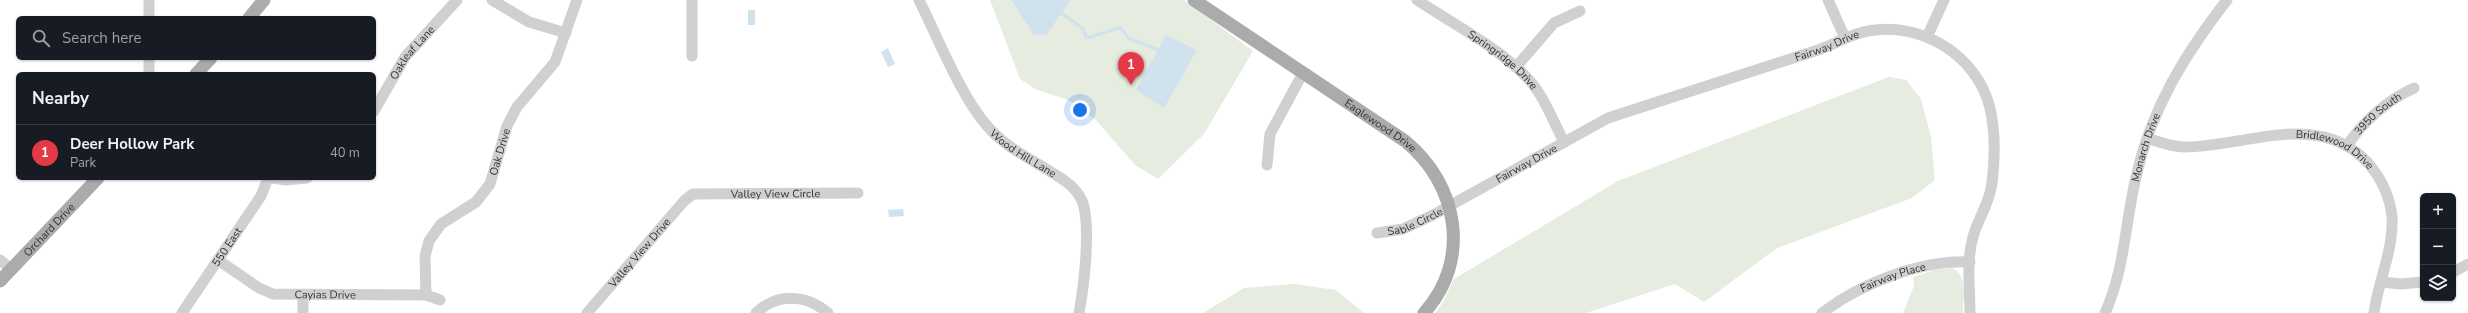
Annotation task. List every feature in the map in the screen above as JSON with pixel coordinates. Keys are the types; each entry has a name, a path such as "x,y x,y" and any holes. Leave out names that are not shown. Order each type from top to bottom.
{"main road":[{"path":"250,16 264,0"},
{"name":"Eaglewood Drive","path":"1194,0 1415,149 1437,176 1450,206 1454,242 1450,266 1441,289 1424,313"},
{"path":"198,72 209,60"},
{"name":"Orchard Drive","path":"0,281 96,180"}],"street":[{"path":"149,0 149,16"},
{"name":"Oakleaf Lane","path":"376,108 405,57 457,0"},
{"path":"492,0 529,22 566,33"},
{"name":"Oak Drive","path":"426,294 426,256 432,235 446,220 476,202 490,184 500,144 511,116 524,98 551,69 558,55 577,0"},
{"path":"692,0 692,56"},
{"name":"Wood Hill Lane","path":"919,0 971,104 983,121 1006,144 1070,185 1082,201 1085,214 1084,269 1079,313"},
{"name":"Springridge Drive","path":"1417,0 1516,67 1537,90 1564,142"},
{"path":"1828,0 1845,38"},
{"path":"1927,37 1944,0"},
{"name":"Monarch Drive","path":"2106,313 2120,277 2133,189 2146,138 2160,102 2179,66 2227,0"},
{"path":"1516,67 1554,23 1580,11"},
{"name":"Fairway Drive","path":"1450,206 1608,118 1816,51 1845,38 1868,31 1889,29 1911,31 1927,37 1948,48 1969,67 1984,92 1991,116 1991,190 1987,206 1973,238 1970,262 1970,313"},
{"path":"149,60 149,72"},
{"path":"1267,165 1270,134 1302,72"},
{"name":"3950 South","path":"2348,146 2360,129 2377,112 2396,97 2414,88"},
{"name":"Bridlewood Drive","path":"2146,138 2185,147 2255,137 2303,134 2328,138 2348,146 2373,169 2388,198 2392,230 2374,313"},
{"name":"550 East","path":"182,313 261,196 267,180"},
{"name":"Valley View Circle","path":"693,194 858,193"},
{"name":"Valley View Drive","path":"587,313 685,200 693,194"},
{"name":"Sable Circle","path":"1377,233 1403,229 1450,206"},
{"path":"0,260 11,269"},
{"name":"Cayias Drive","path":"218,260 268,293 303,295 426,294 440,300"},
{"name":"Fairway Place","path":"1822,313 1854,293 1913,270 1939,263 1970,262"},
{"path":"2456,270 2468,264"},
{"path":"2381,282 2400,284 2420,282"},
{"path":"303,295 303,313"},
{"path":"756,313 768,304 789,298 812,302 828,313"}],"shaded area":[{"path":"990,0 1184,0 1253,51 1204,134 1158,179 1135,165 1096,120 1068,100 1037,90 1020,79"},
{"path":"1889,77 1906,80 1921,99 1931,137 1935,180 1912,198 1777,248 1704,302 1675,284 1586,313 1435,313 1443,302 1454,279 1618,181"},
{"path":"1952,268 1957,271 1963,281 1963,313 1903,313 1914,286 1913,277 1934,270"},
{"path":"1295,284 1336,290 1364,313 1203,313 1244,288"}],"water":[{"path":"1011,0 1071,0 1046,35 1034,35"},
{"path":"748,10 755,10 755,25 748,25"},
{"path":"1166,35 1197,50 1164,108 1136,90"},
{"path":"888,48 895,64 888,67 881,52"},
{"path":"903,209 904,216 889,217 888,210"}],"waterway":[{"path":"1060,12 1082,28 1087,38 1119,28 1122,29 1128,38 1161,51"}],"place":[{"name":"Deer Hollow Park","path":"1131,85"}]}
